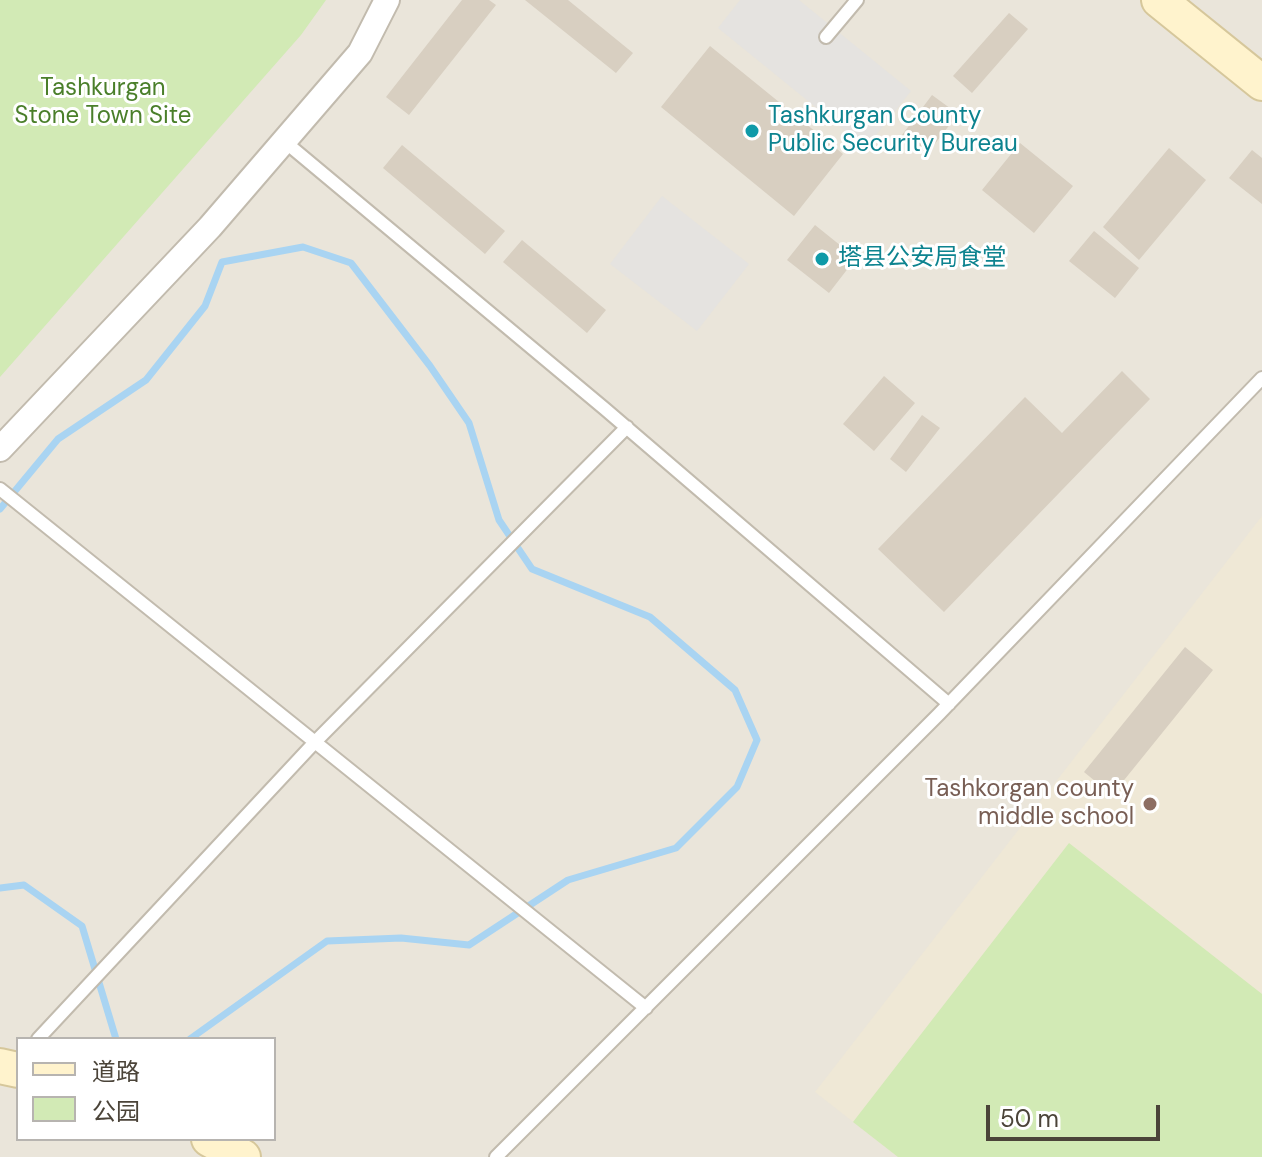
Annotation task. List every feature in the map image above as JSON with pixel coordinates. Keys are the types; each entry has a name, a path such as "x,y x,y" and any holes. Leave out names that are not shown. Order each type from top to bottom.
{"main road":[{"path":"1159,0 1262,83"},
{"path":"213,1141 243,1157"}],"street":[{"path":"0,449 210,227 360,53 387,0"}],"lane":[{"path":"826,37 857,0"},
{"path":"284,141 627,427 949,704"},
{"path":"496,1157 949,704 1262,378"},
{"path":"40,1037 315,742 627,427"},
{"path":"0,489 646,1008"}],"shaded area":[{"path":"0,0 1262,0 1262,1157 0,1157"},
{"path":"740,0 799,0 911,91 866,148 718,28"},
{"path":"662,196 749,264 697,331 610,264"},
{"name":"Tashkorgan county middle school","path":"1262,516 1262,1157 898,1157 815,1092"}],"green space":[{"name":"Tashkurgan Stone Town Site","path":"0,0 326,0 301,35 0,377"},
{"path":"1069,843 1262,994 1262,1157 898,1157 853,1122"}],"building":[{"path":"462,0 489,0 496,5 409,115 386,97"},
{"path":"525,0 568,0 633,53 616,73"},
{"path":"1009,13 1028,29 972,93 953,76"},
{"name":"Tashkurgan County Public Security Bureau","path":"710,46 843,154 794,216 661,107"},
{"path":"932,95 958,114 927,154 902,135"},
{"path":"1020,143 1073,186 1034,233 982,190"},
{"path":"402,145 505,231 485,254 383,168"},
{"path":"1169,148 1206,180 1139,260 1103,227"},
{"path":"1252,150 1262,158 1262,204 1229,178"},
{"name":"塔县公安局食堂","path":"815,225 856,258 829,293 787,260"},
{"path":"1094,231 1139,268 1115,298 1069,261"},
{"path":"522,240 606,310 587,333 503,262"},
{"path":"1122,371 1150,399 944,612 878,549 1025,397 1062,433"},
{"path":"884,376 915,403 874,451 843,424"},
{"path":"922,415 940,428 906,472 890,459"},
{"path":"1185,647 1213,670 1112,795 1084,772"}],"waterway":[{"path":"0,509 58,439 146,380 205,306 222,262 303,247 351,263 430,366 469,423 499,520 532,569 650,617 735,690 757,740 737,787 676,848 568,880 469,945 401,938 327,941 193,1037"},
{"path":"0,888 24,885 82,926 115,1037"}],"place":[{"name":"Tashkurgan County Public Security Bureau","path":"752,131"},
{"name":"塔县公安局食堂","path":"822,259"},
{"name":"Tashkorgan county middle school","path":"1150,804"}]}
